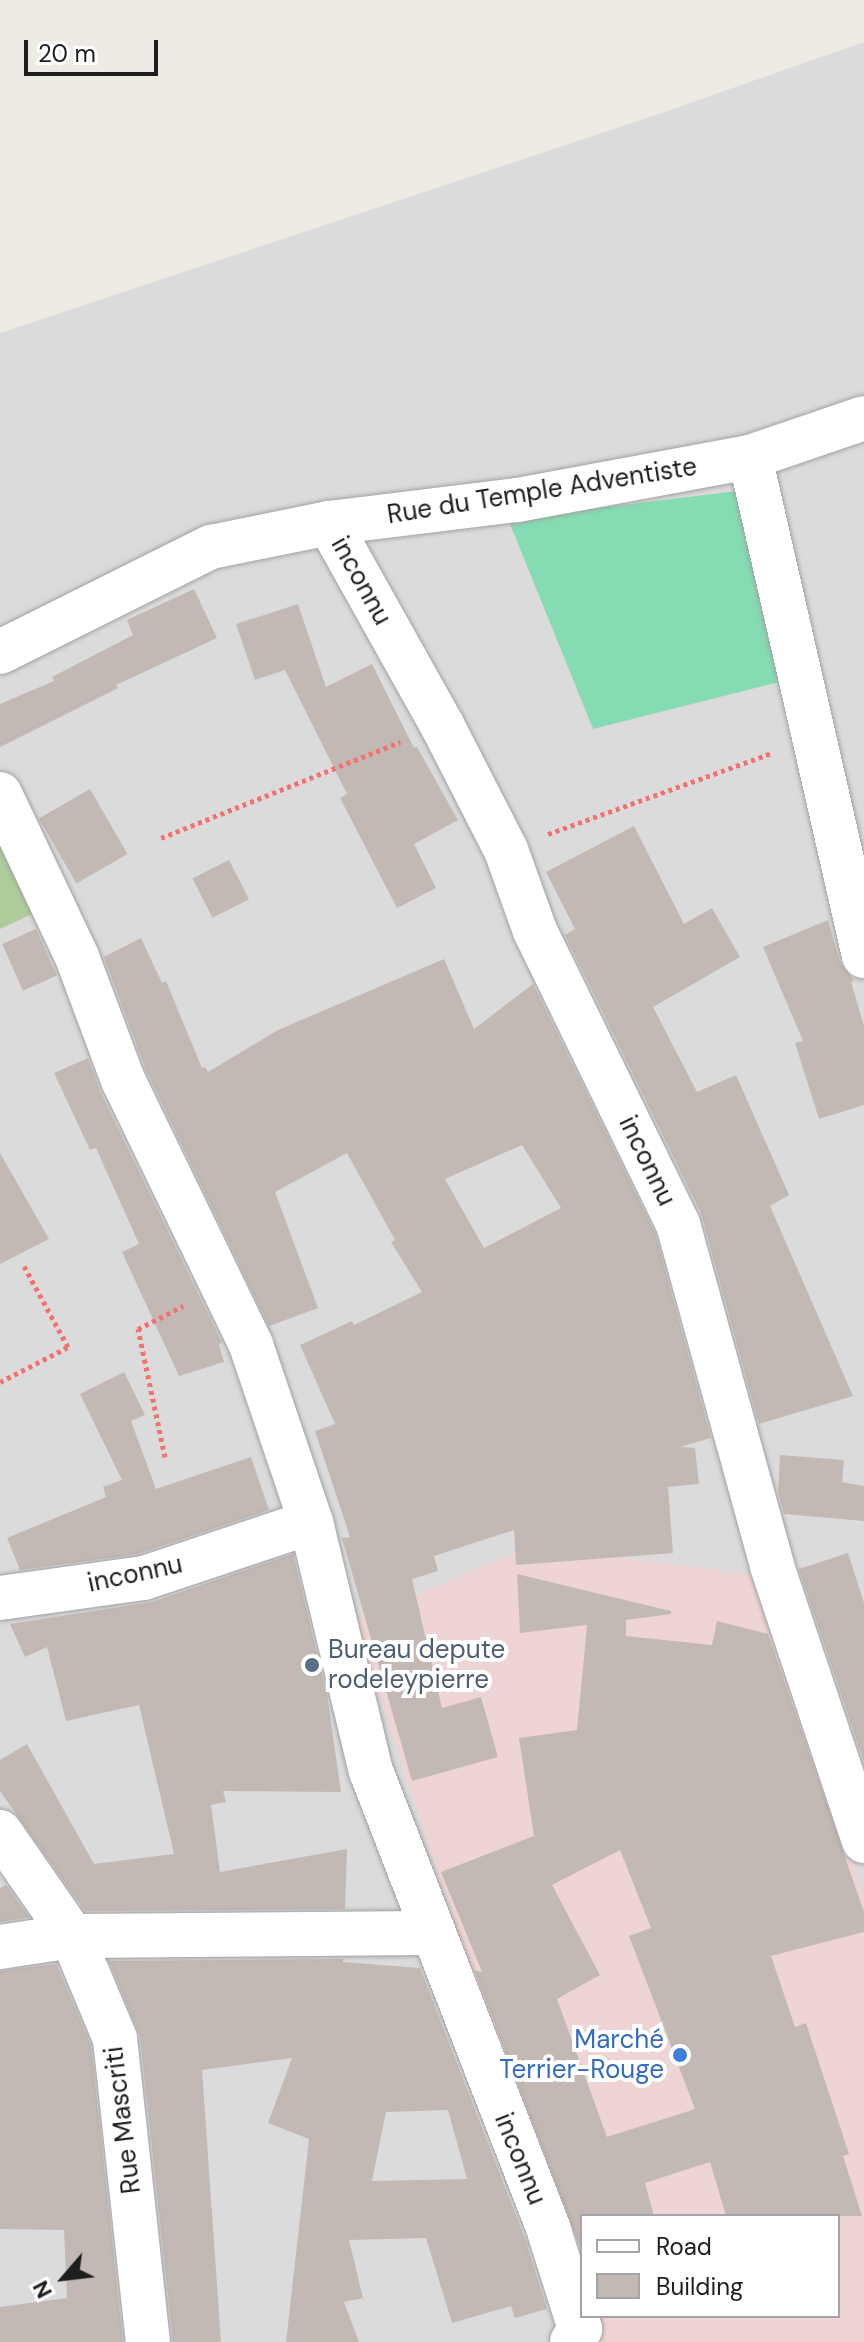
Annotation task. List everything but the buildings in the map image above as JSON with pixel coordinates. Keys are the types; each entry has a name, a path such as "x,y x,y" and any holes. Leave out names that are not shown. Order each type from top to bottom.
{"street":[{"name":"Rue du Temple Adventiste","path":"0,652 211,547 329,523 517,500 750,457 864,418"},
{"path":"750,457 864,956"},
{"name":"inconnu","path":"329,523 442,725 506,850 535,931 678,1224 772,1566 864,1841"},
{"name":"inconnu","path":"0,794 77,957 123,1080 251,1345 311,1522 371,1771 431,1933 549,2231 580,2329 572,2342"},
{"name":"inconnu","path":"0,1598 144,1578 311,1522"},
{"name":"Rue Mascriti","path":"0,1832 72,1936 115,2039 148,2342"},
{"path":"0,1947 72,1936 431,1933"}],"path":[{"path":"161,838 442,725"},
{"path":"506,850 813,738"},
{"path":"0,1382 68,1347 24,1266"},
{"path":"165,1457 138,1329 222,1285"}],"shaded area":[{"path":"864,42 864,2342 0,2342 0,333 659,114"},
{"name":"Marché Terrier-Rouge","path":"552,1548 755,1575 833,1795 864,1895 864,2342 591,2342 583,2318 840,2318 840,2214 580,2214 580,2310 355,1622 515,1552"}],"green space":[{"path":"746,490 779,682 593,729 508,519"},
{"path":"0,830 39,911 0,929"}],"place":[{"name":"Bureau depute rodeleypierre","path":"312,1665"},
{"name":"Marché Terrier-Rouge","path":"680,2055"}]}
